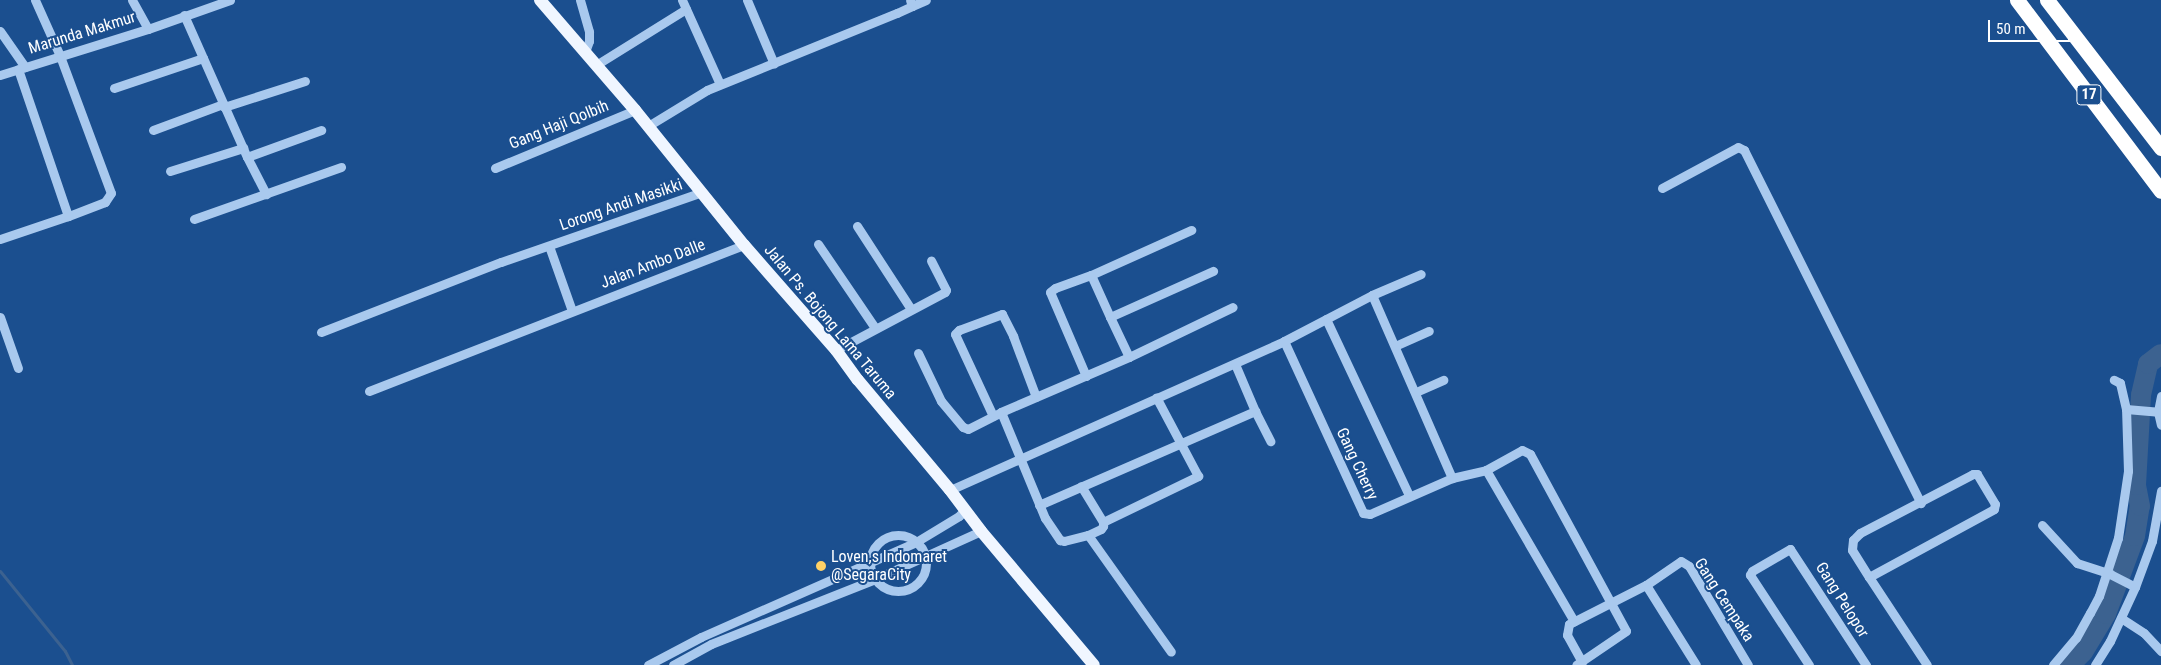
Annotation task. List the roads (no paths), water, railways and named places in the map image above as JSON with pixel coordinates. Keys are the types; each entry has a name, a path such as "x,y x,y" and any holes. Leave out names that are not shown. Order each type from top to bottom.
{"highway":[{"name":"17","path":"2017,0 2161,191"},
{"name":"17","path":"2047,0 2161,148"}],"main road":[{"name":"Jalan Ps. Bojong Lama Taruma","path":"540,0 635,110 744,245 836,350 858,380 950,490 981,531 1094,665"}],"street":[{"path":"0,240 105,202 111,193 60,56 35,0"},
{"path":"132,0 148,29"},
{"name":"Marunda Makmur","path":"0,75 148,29 230,0"},
{"path":"580,0 589,32 588,46 585,52"},
{"path":"682,0 720,84"},
{"path":"747,0 774,64"},
{"path":"648,126 694,97 720,84 774,64 911,3 926,0"},
{"path":"596,65 686,9"},
{"path":"184,15 245,152 266,194"},
{"path":"0,31 22,68 68,216"},
{"path":"114,88 203,58"},
{"path":"153,130 305,81"},
{"name":"Gang Haji Qolbih","path":"495,168 635,110"},
{"path":"170,172 321,130"},
{"path":"1662,188 1738,147 1744,150 1921,503"},
{"path":"194,219 340,167"},
{"name":"Lorong Andi Masikki","path":"321,332 501,262 702,192"},
{"path":"857,226 911,309"},
{"path":"1086,376 1050,292 1055,288 1091,275 1191,230"},
{"path":"818,244 875,328"},
{"name":"Jalan Ambo Dalle","path":"369,391 744,245"},
{"path":"549,246 572,311"},
{"path":"836,350 946,290 931,262"},
{"path":"1110,316 1213,271"},
{"path":"950,490 1156,397 1235,364 1372,295 1421,274"},
{"path":"1091,275 1129,357"},
{"path":"1372,295 1452,478"},
{"path":"918,353 941,401 963,427 972,428 997,414 1129,357 1233,307"},
{"path":"1036,397 1014,336 1002,314 959,330 955,334 1022,459 1039,505 1048,523 1060,540 1069,542 1101,529 1103,522 1081,486"},
{"path":"0,317 18,368"},
{"path":"1326,319 1409,495"},
{"path":"1395,346 1429,331"},
{"name":"Gang Cherry","path":"1284,341 1360,510 1370,514 1409,495 1452,478 1486,470 1522,450 1530,454 1611,603"},
{"path":"1235,364 1270,441"},
{"path":"1416,392 1443,380"},
{"path":"2053,665 2076,638 2099,596 2118,538 2126,480 2128,410 2120,383 2114,380"},
{"path":"2154,412 2161,396"},
{"path":"1103,522 1196,477 1198,473 1156,397"},
{"path":"2128,410 2154,412"},
{"path":"1039,505 1180,442 1255,411"},
{"path":"2154,412 2161,425"},
{"path":"1486,470 1574,621"},
{"path":"1869,577 1996,507 1977,474 1967,477 1921,503 1860,533 1853,540 1852,550 1869,577 1927,665"},
{"path":"2095,665 2121,618 2132,585 2152,541 2161,491"},
{"path":"648,665 701,636 916,542 959,516 965,509"},
{"path":"2042,524 2077,563 2132,585"},
{"path":"672,665 711,644 875,579 981,531"},
{"path":"902,535 916,542 925,557 925,571 922,578 910,588 895,591 880,585 875,579 870,563 874,548 886,537 902,535"},
{"path":"1088,535 1171,652"},
{"name":"Gang Pelopor","path":"1808,665 1752,578 1752,571 1790,549 1866,665"},
{"name":"Gang Cempaka","path":"1646,585 1681,562 1685,563 1748,665"},
{"path":"1611,603 1626,631 1579,663 1566,629 1574,621 1646,585 1696,665"},
{"path":"2121,618 2144,634 2161,651"}],"waterway":[{"path":"2070,665 2083,652 2106,614 2135,536 2140,506 2136,485 2141,395 2148,364 2161,354"},
{"path":"0,571 65,651 72,665"}],"place":[{"name":"Loven,s Indomaret @SegaraCity","path":"821,566"}]}
